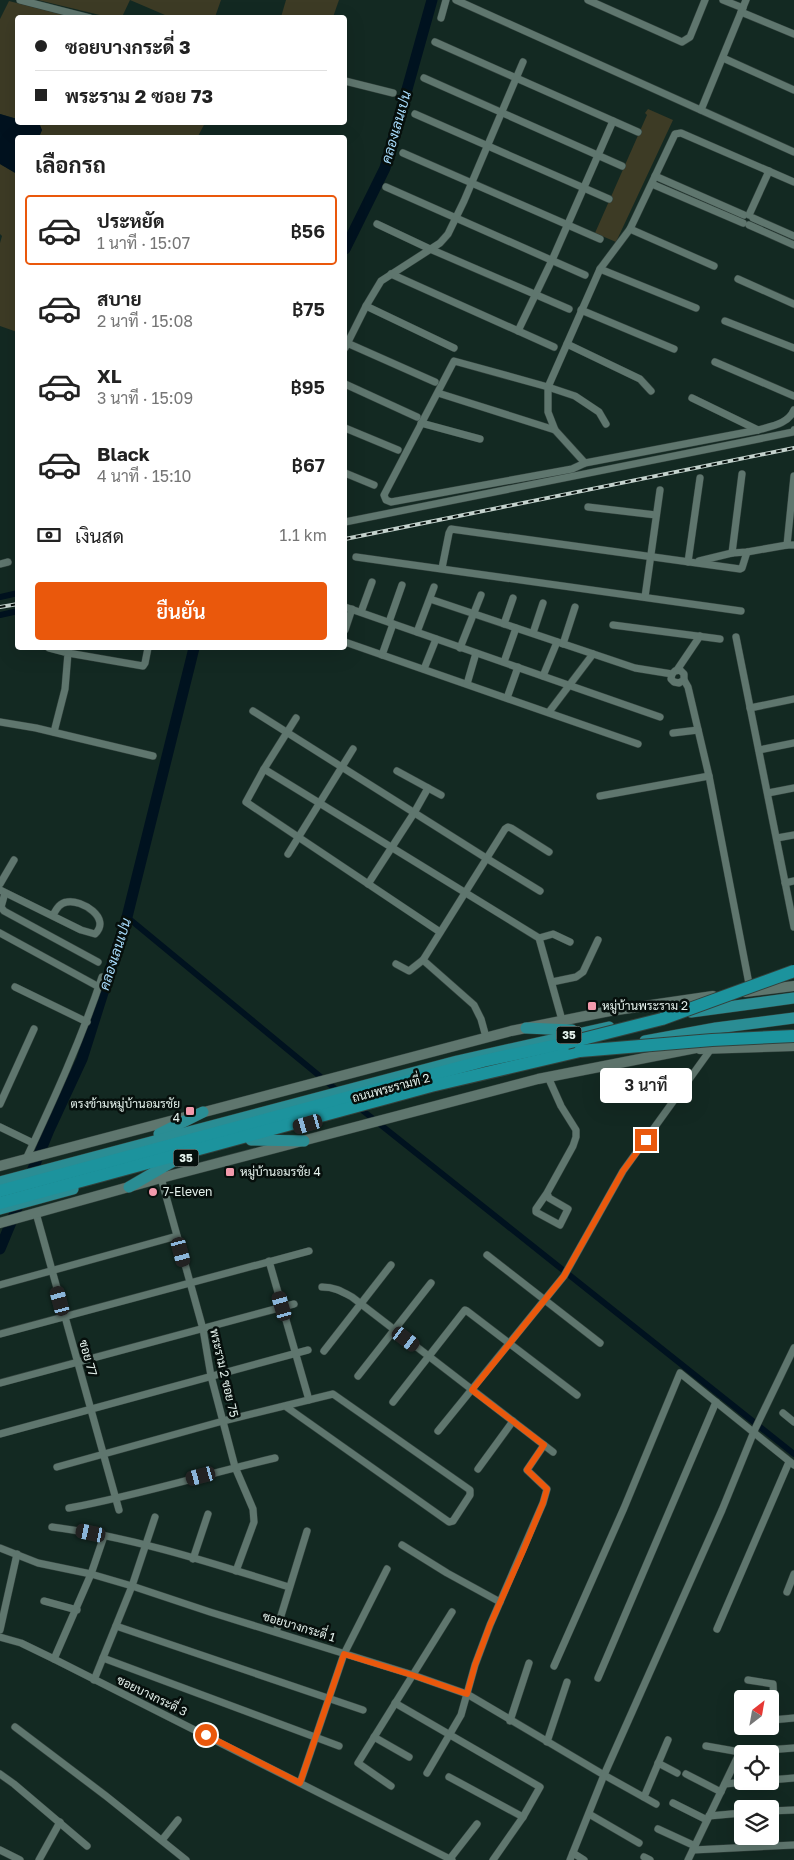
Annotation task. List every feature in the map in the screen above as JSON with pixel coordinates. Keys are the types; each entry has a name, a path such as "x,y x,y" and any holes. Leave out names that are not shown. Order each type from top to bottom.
{"highway":[{"path":"0,1191 438,1073 662,1019 794,971"},
{"name":"ถนนพระรามที่ 2","path":"0,1182 457,1061 592,1030 669,1016 794,998"},
{"name":"ถนนพระรามที่ 2","path":"2,1207 26,1203 374,1106 528,1067 616,1047 706,1030 794,1018"},
{"path":"526,1028 592,1030"},
{"path":"2,1207 431,1086 580,1050 794,1034"},
{"path":"70,1164 163,1133 203,1112"},
{"path":"251,1140 304,1141"},
{"path":"129,1187 172,1162"}],"main road":[{"name":"ถนนพระรามที่ 2","path":"0,1166 486,1037 562,1020 635,1007 750,992 794,984"},
{"name":"35","path":"0,1223 161,1178 548,1077 735,1040 794,1034"},
{"path":"685,1049 794,1046"}],"street":[{"path":"20,0 78,15"},
{"path":"441,18 446,0"},
{"path":"456,0 794,152"},
{"path":"588,0 682,42 690,37 705,0"},
{"path":"723,0 794,34"},
{"path":"701,110 746,0"},
{"path":"435,42 638,132"},
{"path":"723,58 794,90"},
{"path":"347,344 381,281 440,243 448,234 523,62"},
{"path":"424,78 622,166"},
{"path":"347,82 393,93"},
{"path":"415,114 609,199"},
{"path":"518,331 552,260 613,121"},
{"path":"585,463 555,430 548,412 548,387 600,269 630,229 675,134 678,132 794,182"},
{"path":"403,153 600,239"},
{"path":"748,219 769,171"},
{"path":"655,176 748,219 794,245"},
{"path":"652,184 794,236"},
{"path":"386,187 585,275"},
{"path":"377,224 569,309"},
{"path":"630,229 714,266"},
{"path":"600,269 696,308"},
{"path":"391,274 554,347"},
{"path":"738,279 794,304"},
{"path":"366,306 454,348"},
{"path":"581,310 674,349"},
{"path":"725,320 794,348"},
{"path":"567,344 640,379 650,391"},
{"path":"347,346 435,382"},
{"path":"606,424 599,412 574,396 454,361 438,393 419,420 384,495 386,500 391,502 572,469 585,463 758,430 782,423 794,410"},
{"path":"715,362 794,396"},
{"path":"347,385 419,420 480,439"},
{"path":"438,393 555,430"},
{"path":"692,398 758,430"},
{"path":"347,429 398,450"},
{"path":"347,522 794,433"},
{"path":"347,474 374,485"},
{"path":"732,553 742,474"},
{"path":"690,562 732,553 790,545 794,476"},
{"path":"690,562 700,478"},
{"path":"645,597 660,490"},
{"path":"588,507 656,515"},
{"path":"442,568 448,532 451,529 740,569 747,552"},
{"path":"356,557 741,611"},
{"path":"0,564 8,562"},
{"path":"361,612 372,582"},
{"path":"382,655 402,586"},
{"path":"417,632 434,588"},
{"path":"460,648 481,595"},
{"path":"504,624 513,598"},
{"path":"430,599 641,669 683,672 709,776 750,992"},
{"path":"533,633 543,604"},
{"path":"544,676 576,607"},
{"path":"348,608 660,717"},
{"path":"613,625 720,639"},
{"path":"504,662 516,628"},
{"path":"684,680 679,683 674,682 671,678 700,636"},
{"path":"736,637 794,927"},
{"path":"424,669 436,639"},
{"path":"347,643 638,744"},
{"path":"58,650 143,666 148,650"},
{"path":"54,732 65,689 68,652"},
{"path":"467,684 476,653"},
{"path":"549,712 593,654"},
{"path":"508,698 518,667"},
{"path":"750,708 794,699"},
{"path":"253,711 540,891"},
{"path":"296,718 246,802 440,932"},
{"path":"0,722 54,732 153,756"},
{"path":"673,733 698,730"},
{"path":"759,750 794,743"},
{"path":"288,854 353,749"},
{"path":"264,769 539,938 562,1020"},
{"path":"397,771 441,795"},
{"path":"600,796 709,776"},
{"path":"368,884 428,788"},
{"path":"768,794 794,788"},
{"path":"396,964 409,971 423,960 505,829 508,827 548,852"},
{"path":"776,838 794,835"},
{"path":"0,884 14,860"},
{"path":"785,883 794,881"},
{"path":"53,915 58,906 67,902 76,903 98,916 101,921 100,929 95,934 88,932 3,892 1,907 4,911 98,962"},
{"path":"0,933 99,987"},
{"path":"539,938 553,934 570,942"},
{"path":"552,982 576,977 584,972 598,940"},
{"path":"423,960 474,1005 486,1037"},
{"path":"28,1158 87,1022 102,977"},
{"path":"15,987 87,1022"},
{"path":"0,1104 34,1029"},
{"path":"438,1432 564,1276 623,1171 711,1049"},
{"path":"546,1194 549,1198 568,1209 560,1225 536,1212 536,1210 576,1137 576,1130 561,1106 548,1077"},
{"path":"0,1127 33,1143"},
{"name":"พระราม 2 ซอย 75","path":"161,1178 202,1328 211,1376 235,1467 253,1509 254,1522 236,1571"},
{"name":"ซอย 77","path":"36,1213 119,1510"},
{"path":"0,1286 177,1236"},
{"path":"0,1334 309,1251"},
{"path":"487,1255 600,1343"},
{"path":"269,1261 309,1400"},
{"path":"324,1351 391,1265"},
{"path":"358,1376 431,1283"},
{"path":"322,1288 332,1287 341,1290 554,1452"},
{"path":"0,1383 294,1304"},
{"path":"393,1402 465,1310 577,1395"},
{"path":"584,1860 571,1857 604,1776 722,1510 759,1418 794,1348"},
{"path":"0,1434 308,1350"},
{"path":"554,1666 624,1508 680,1373 754,1430 792,1463 717,1629"},
{"path":"57,1467 329,1394 336,1395 470,1490 470,1495 453,1521 449,1522 285,1406"},
{"path":"598,1678 716,1402"},
{"path":"783,1413 794,1422"},
{"path":"478,1469 512,1421"},
{"path":"427,1774 461,1716 475,1665 546,1493 547,1489 527,1470 544,1445"},
{"path":"70,1508 116,1499 275,1458"},
{"path":"194,1559 208,1514"},
{"path":"94,1680 132,1586 155,1517"},
{"path":"52,1527 146,1546 289,1587"},
{"path":"276,1632 306,1531"},
{"path":"54,1659 77,1610 104,1536"},
{"path":"402,1545 447,1573 500,1602"},
{"name":"ซอยบางกระดี่ 1","path":"0,1548 38,1563 91,1574 132,1586 467,1694 604,1776 656,1804"},
{"path":"0,1630 17,1554"},
{"path":"300,1783 317,1738 344,1654 387,1569"},
{"path":"787,1592 794,1574"},
{"path":"44,1601 77,1610"},
{"path":"391,1786 358,1762 452,1612"},
{"path":"116,1626 363,1710"},
{"name":"ซอยบางกระดี่ 3","path":"0,1638 21,1643 54,1659 450,1860"},
{"path":"103,1658 339,1746"},
{"path":"510,1721 529,1663"},
{"path":"748,1680 774,1684 774,1690"},
{"path":"547,1742 567,1682"},
{"path":"395,1703 540,1787 522,1818 493,1860"},
{"path":"779,1719 794,1718"},
{"path":"15,1727 186,1860"},
{"path":"374,1737 409,1757"},
{"path":"644,1797 668,1740"},
{"path":"706,1746 734,1751"},
{"path":"779,1749 794,1748"},
{"path":"658,1763 677,1773"},
{"path":"688,1860 734,1765"},
{"path":"0,1774 87,1846"},
{"path":"686,1774 721,1792"},
{"path":"449,1778 522,1818"},
{"path":"779,1779 794,1778"},
{"path":"725,1784 734,1783"},
{"path":"673,1803 708,1818 734,1814"},
{"path":"779,1811 794,1810"},
{"path":"589,1814 639,1843"},
{"path":"162,1840 178,1820"},
{"path":"39,1860 60,1822"},
{"path":"450,1860 477,1824"},
{"path":"658,1829 694,1848 794,1845"},
{"path":"0,1850 20,1860"}],"shaded area":[{"path":"38,0 130,0 123,15 100,15"},
{"path":"130,0 221,0 216,15 165,15"},
{"path":"286,0 339,0 334,15 282,15"},
{"path":"9,1 63,15 15,15 15,118 0,114 0,19"},
{"path":"648,109 673,120 616,242 595,233"},
{"path":"34,125 204,125 199,135 40,135 42,130"},
{"path":"0,164 15,173 15,331 0,326 0,243 2,236 0,234"}],"water":[{"path":"0,114 15,118 15,125 40,125 42,130 40,135 15,135 15,173 0,164"}],"waterway":[{"name":"คลองเลนเปน","path":"347,245 385,168 432,0"},
{"path":"0,597 15,594"},
{"path":"0,615 15,612"},
{"name":"คลองเลนเปน","path":"28,1181 82,1059 127,917 194,650"},
{"path":"127,917 339,1092"},
{"path":"357,1106 794,1454"},
{"name":"คลองเลนเปน","path":"0,1249 22,1196"}],"railway":[{"path":"347,539 794,448"},
{"path":"0,607 15,604"}],"place":[{"name":"หมู่บ้านพระราม 2","path":"592,1006"},
{"name":"ตรงข้ามหมู่บ้านอมรชัย 4","path":"190,1111"},
{"name":"หมู่บ้านอมรชัย 4","path":"230,1172"},
{"name":"7-Eleven","path":"153,1192"}],"route":[{"path":"206,1735 300,1783 344,1654 467,1694 475,1665 490,1625 523,1551 547,1489 527,1470 544,1445 472,1390 564,1276 623,1171 646,1140"}]}
